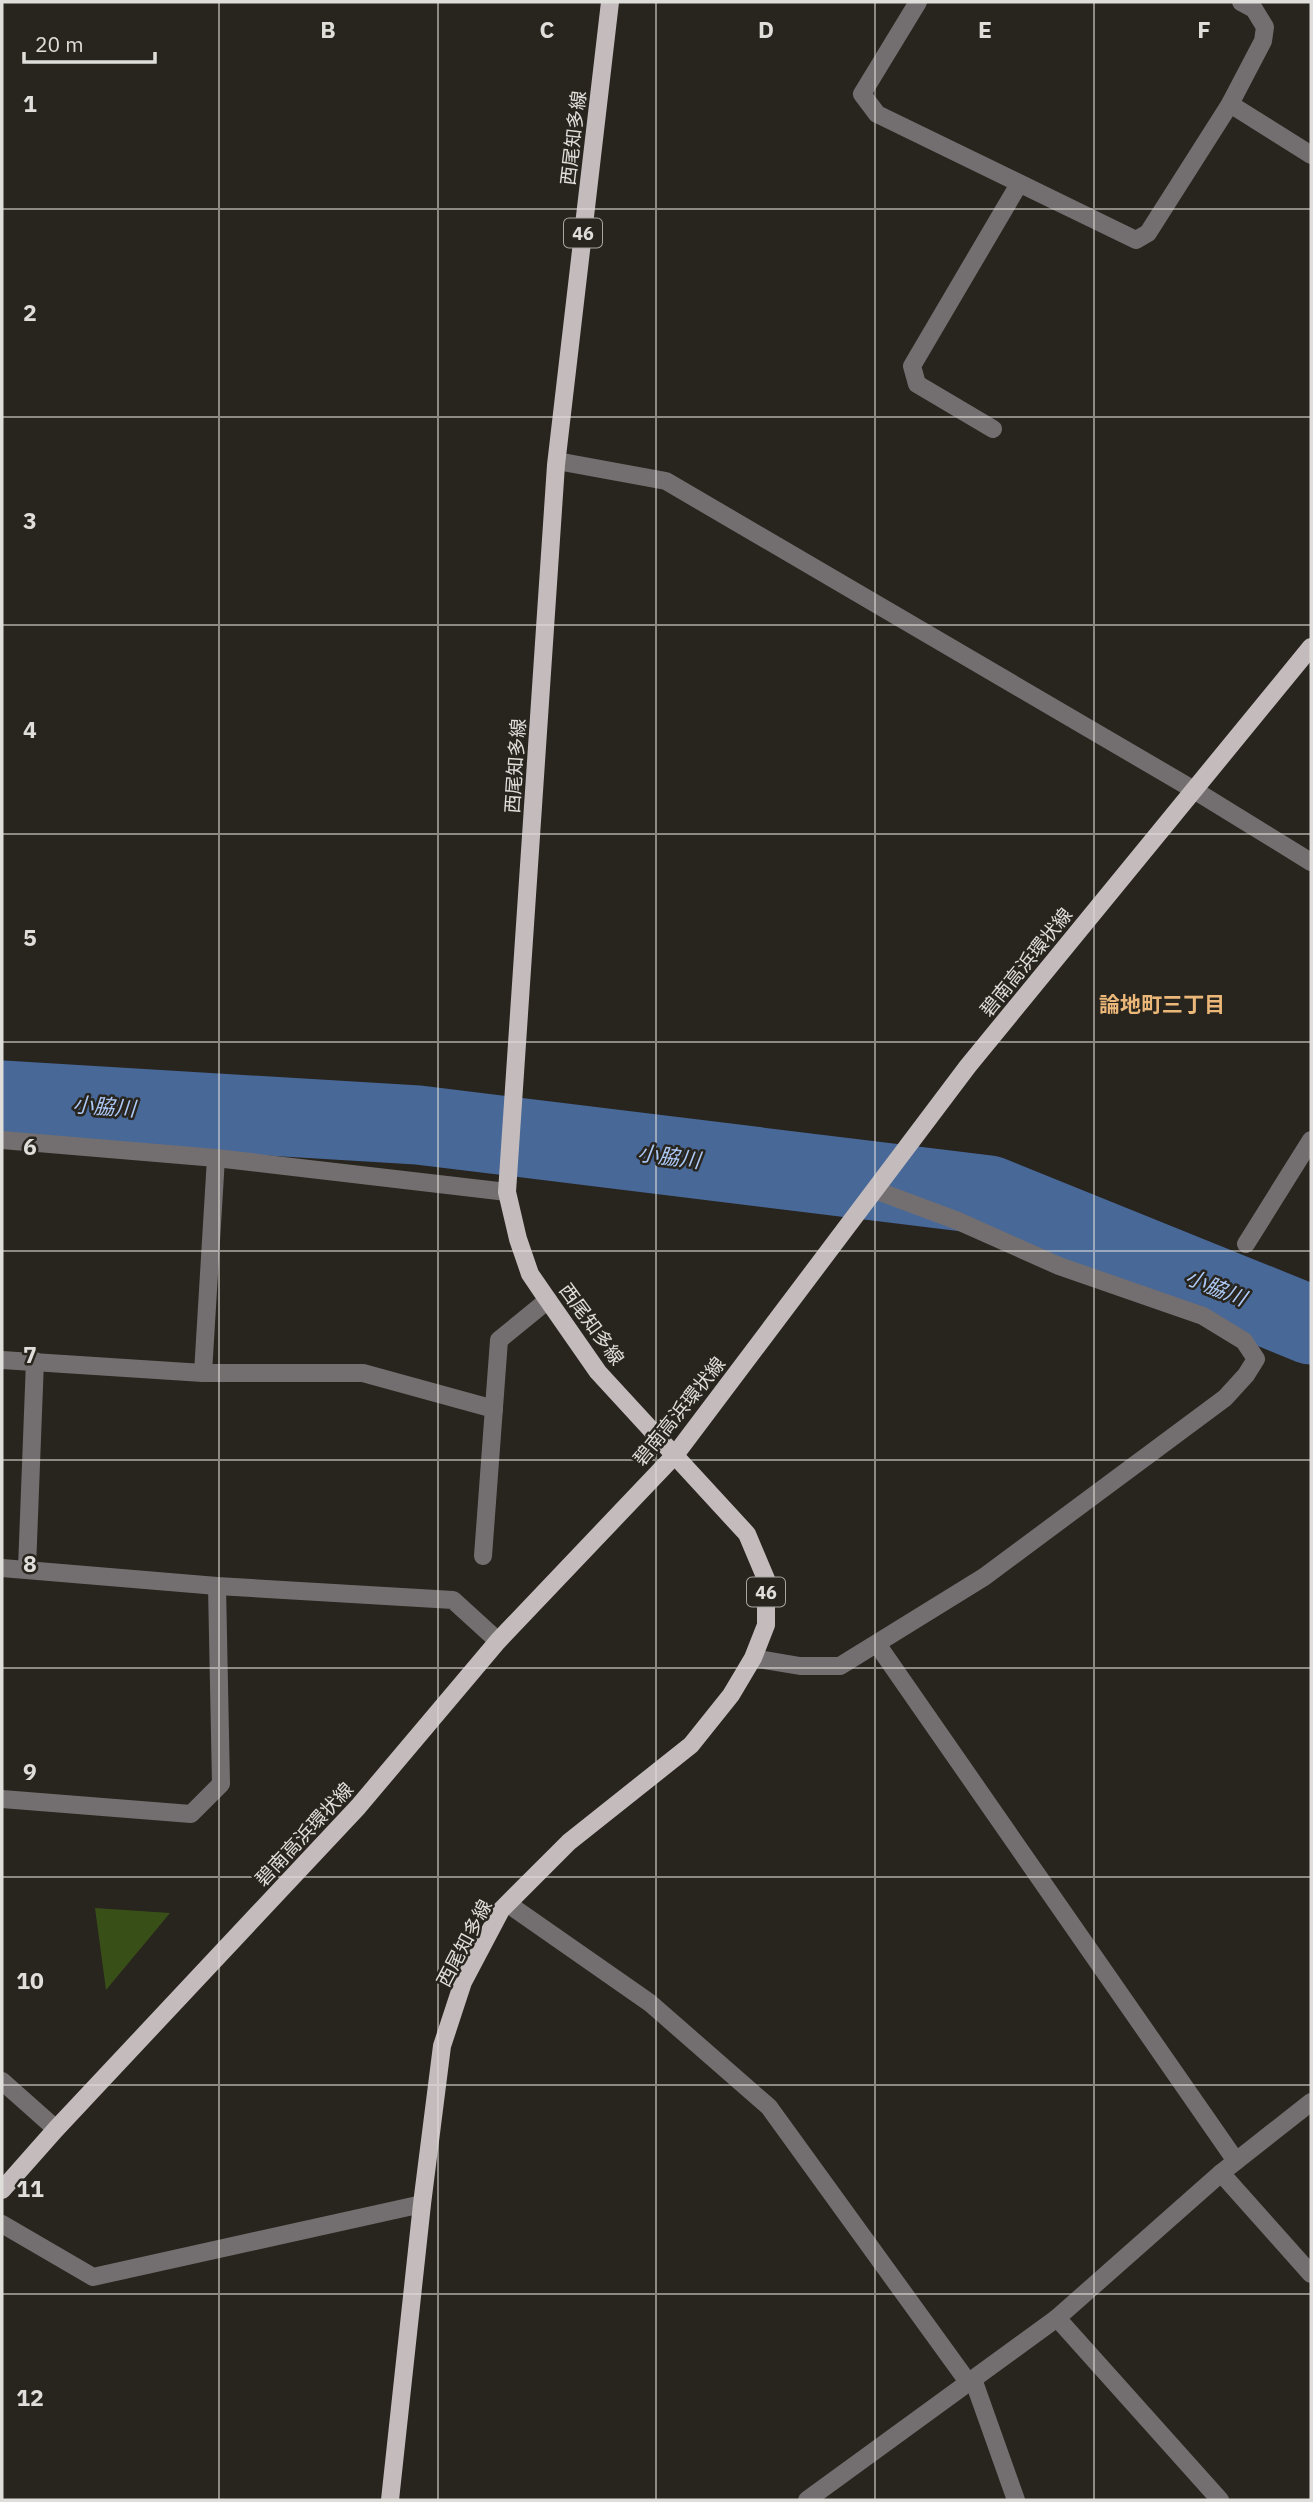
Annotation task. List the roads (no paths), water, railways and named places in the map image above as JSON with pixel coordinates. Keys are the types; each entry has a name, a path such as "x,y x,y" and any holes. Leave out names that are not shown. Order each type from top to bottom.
{"main road":[{"name":"西尾知多線","path":"390,2500 442,2046 463,1982 501,1910 569,1842 691,1745 731,1695 753,1658 766,1625 766,1579 747,1534 598,1372 530,1274 518,1239 508,1192 557,463 610,2"},
{"name":"碧南高浜環状線","path":"2,2190 358,1807 498,1641 675,1455 968,1066 1311,647"}],"street":[{"path":"918,2 862,94 877,114 1136,240 1148,233 1230,104 1263,41 1265,27 1254,9 1241,2"},
{"path":"1230,104 1311,155"},
{"path":"993,429 916,384 912,366 1019,184"},
{"path":"557,463 666,481 1194,790 1311,862"},
{"path":"2,1140 216,1158 508,1192"},
{"path":"1246,1244 1308,1152"},
{"path":"203,1373 216,1158"},
{"path":"753,1658 800,1666 840,1666 984,1577 1214,1406 1246,1375 1256,1359 1244,1341 1203,1316 1059,1266 958,1221 875,1190"},
{"path":"483,1556 499,1340 548,1300"},
{"path":"2,1360 203,1373 363,1373 494,1409"},
{"path":"27,1569 35,1361"},
{"path":"2,1568 217,1586 453,1600 498,1641"},
{"path":"2,1799 191,1814 221,1784 217,1586"},
{"path":"877,1644 1236,2161"},
{"path":"508,1904 650,2003 769,2107 971,2381 1016,2500"},
{"path":"2,2081 56,2129"},
{"path":"807,2500 1057,2318 1221,2173 1311,2102"},
{"path":"1221,2173 1311,2274"},
{"path":"2,2224 93,2277 422,2204"},
{"path":"1057,2318 1220,2500"}],"waterway":[{"name":"小脇川","path":"2,1100 418,1125 989,1195 1311,1325"}],"district":[{"name":"論地町三丁目","path":"1162,1004"}]}
